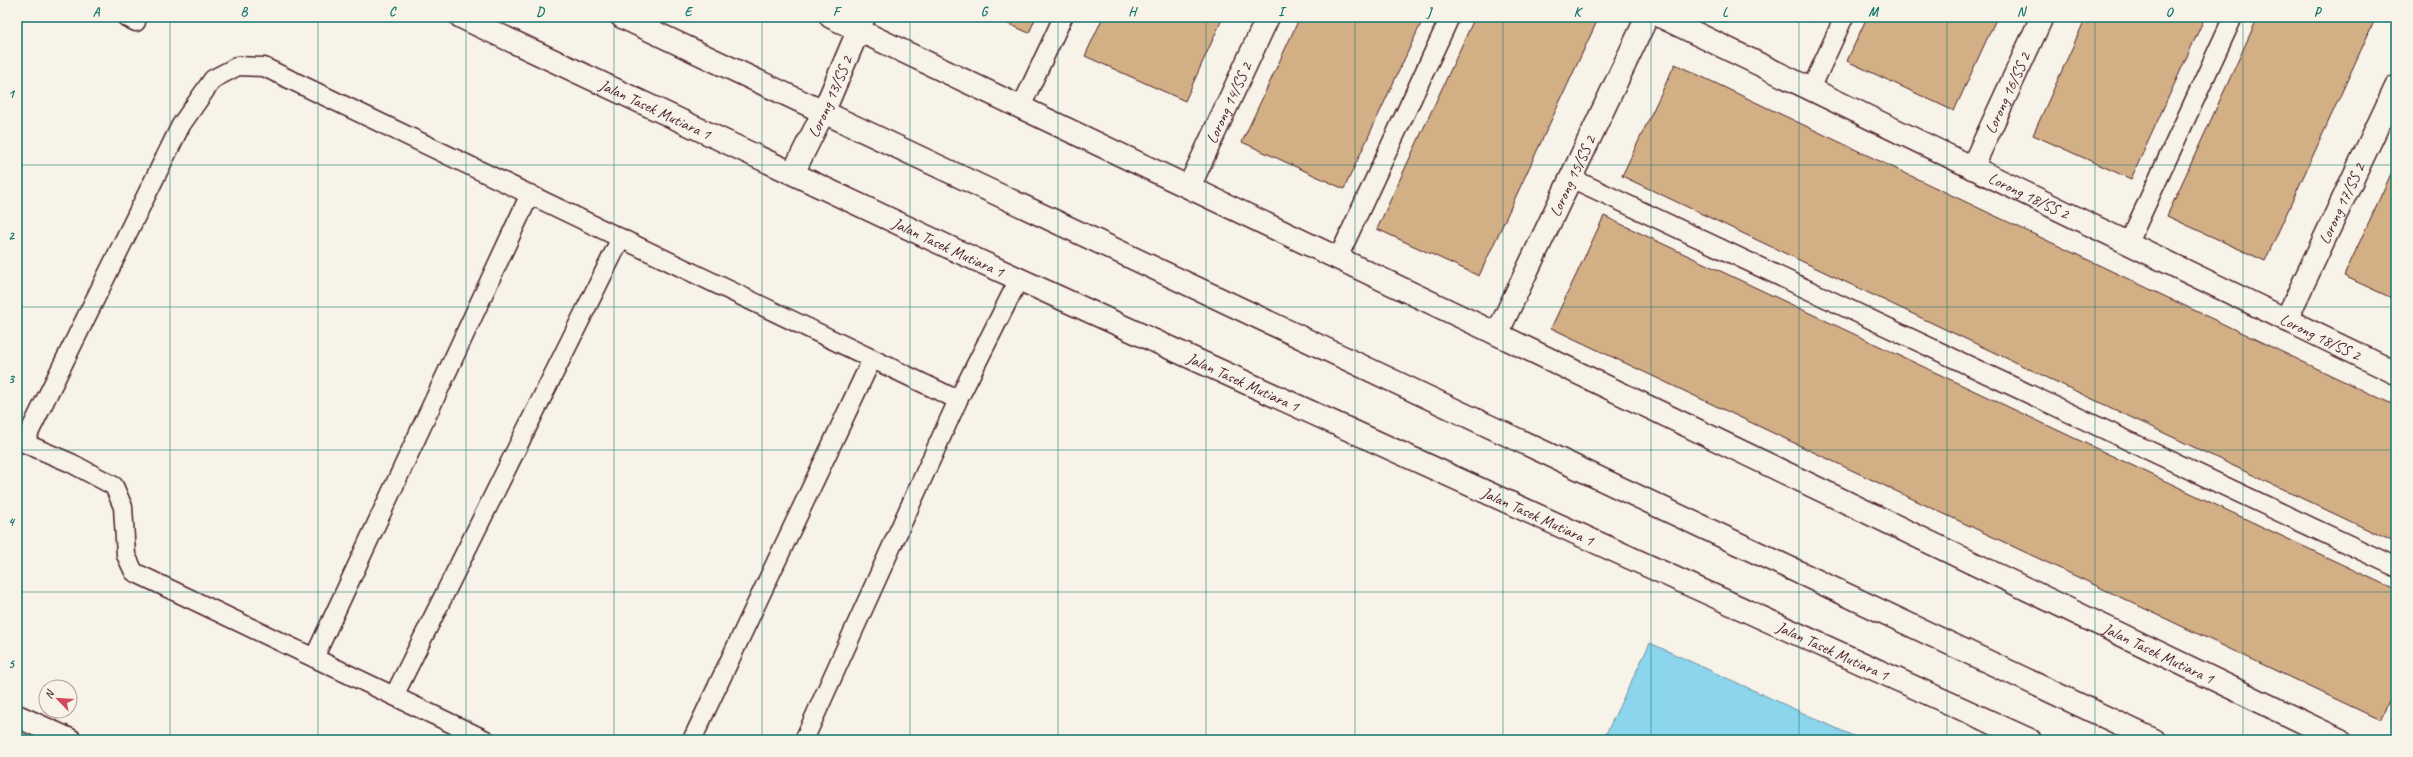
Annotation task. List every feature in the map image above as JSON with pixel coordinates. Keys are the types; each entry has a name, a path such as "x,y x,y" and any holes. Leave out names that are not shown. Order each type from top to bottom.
{"street":[{"name":"Jalan Tasek Mutiara 1","path":"460,17 1019,279 2030,740"},
{"path":"622,17 2154,740"},
{"name":"Jalan Tasek Mutiara 1","path":"831,17 861,23 1021,107 1497,334 2340,740"},
{"name":"Lorong 14/SS 2","path":"1189,187 1268,17"},
{"name":"Lorong 15/SS 2","path":"1497,334 1647,17"},
{"name":"Lorong 18/SS 2","path":"1662,17 2396,373"},
{"name":"Lorong 16/SS 2","path":"1972,168 2042,17"},
{"name":"Lorong 13/SS 2","path":"792,173 823,113 861,23"},
{"name":"Lorong 17/SS 2","path":"2286,320 2396,87"},
{"path":"17,716 48,735 70,740"}],"lane":[{"path":"1021,107 1063,17"},
{"path":"1338,258 1450,17"},
{"path":"1811,89 1844,17"},
{"path":"2128,244 2233,17"},
{"path":"486,740 134,572 126,555 123,507 114,486 71,463 20,442 181,125 213,79 238,66 264,67 958,400"},
{"path":"1571,178 2396,567"},
{"path":"314,658 530,194"},
{"path":"394,696 621,238"},
{"path":"804,740 958,400 1019,279"},
{"path":"692,740 872,359"}],"water":[{"path":"1650,643 1862,740 1603,740"}],"building":[{"path":"993,17 1036,17 1029,33"},
{"path":"1103,17 1223,17 1185,101 1085,56"},
{"path":"1300,17 1424,17 1344,189 1242,142"},
{"path":"1475,17 1599,17 1479,276 1377,229"},
{"path":"1803,17 1817,17 1815,22"},
{"path":"1867,17 1997,17 1954,111 1847,61"},
{"path":"2086,17 2205,17 2131,179 2033,135"},
{"path":"2258,17 2376,17 2265,261 2167,216"},
{"path":"1675,64 2396,406 2396,543 1622,176"},
{"path":"2396,163 2396,300 2344,276"},
{"path":"1604,216 2396,590 2396,687 2380,720 1551,328"}]}
